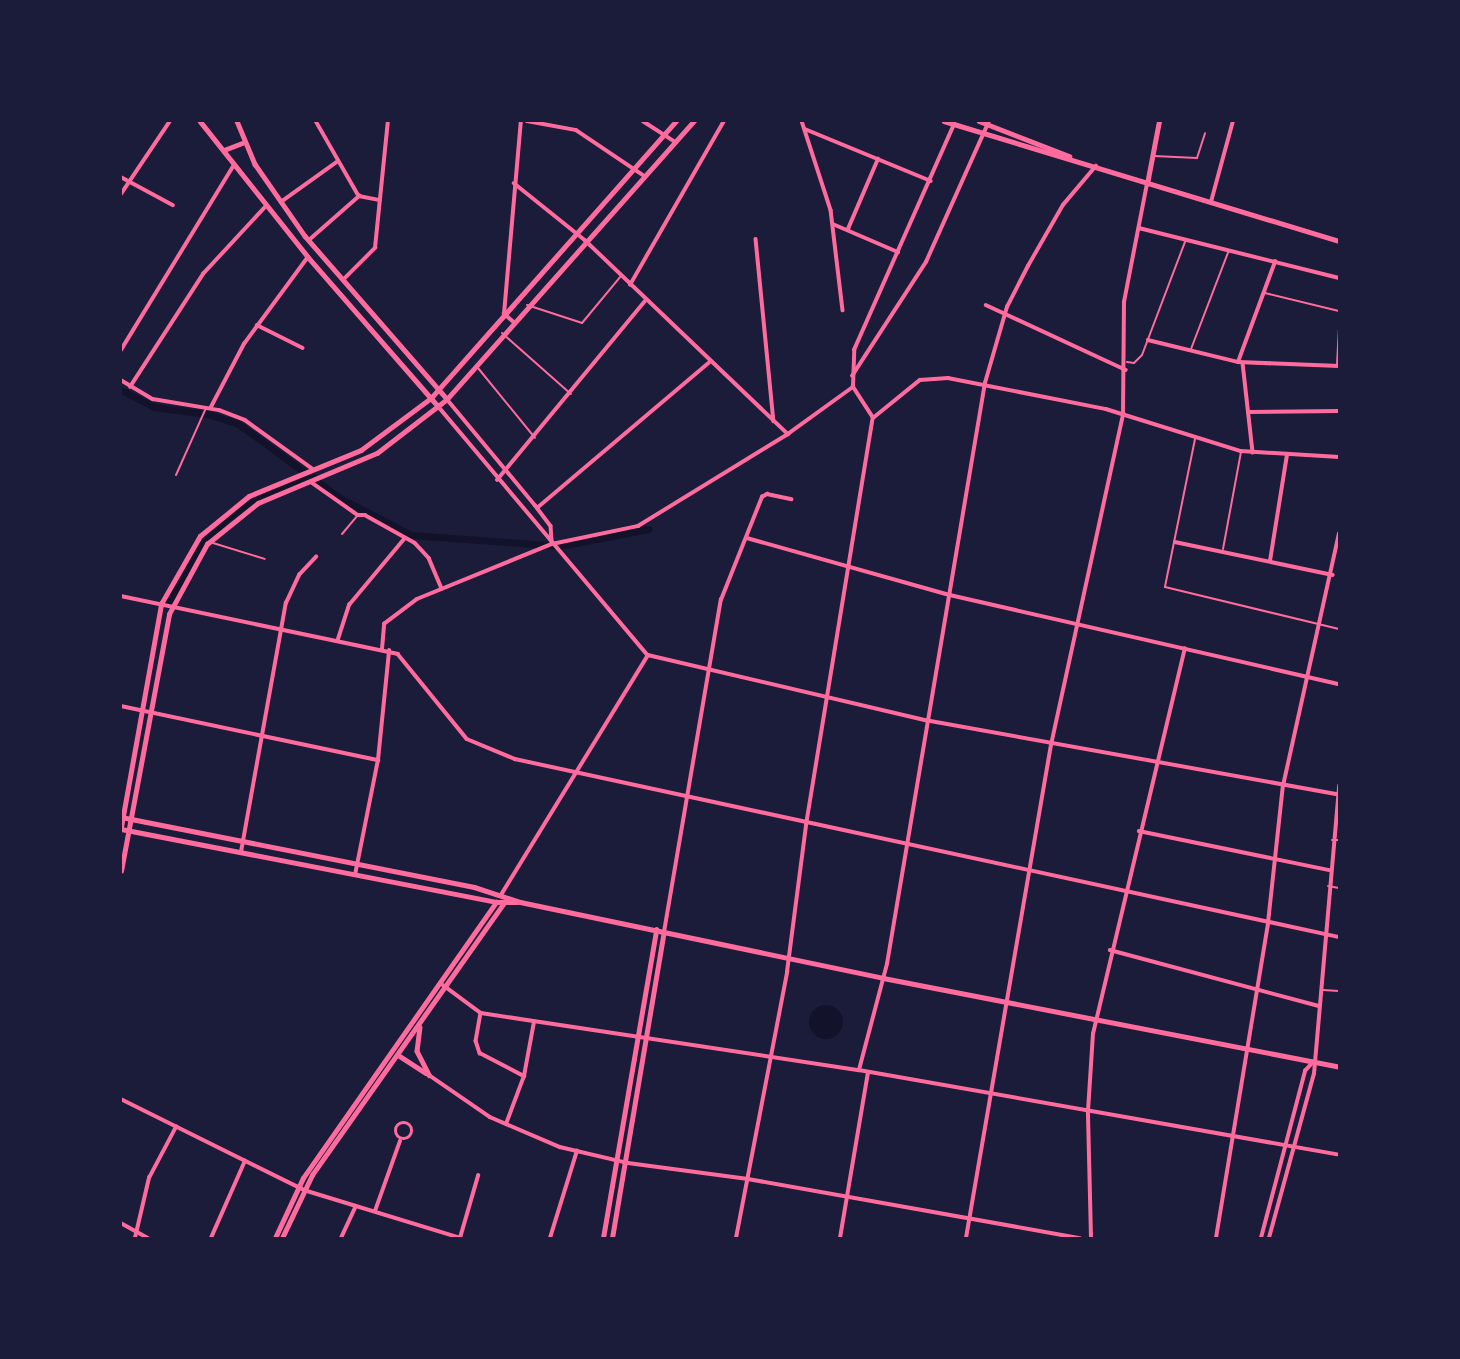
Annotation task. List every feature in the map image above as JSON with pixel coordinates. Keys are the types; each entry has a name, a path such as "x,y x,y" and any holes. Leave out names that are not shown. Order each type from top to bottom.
{"main road":[{"path":"200,121 308,257 438,406"},
{"path":"237,121 243,143 309,240 342,281 447,398"},
{"path":"520,902 496,902 121,828 161,604 192,547 218,518 256,492 376,442 431,398 676,121"},
{"path":"121,871 131,831 171,606 209,542 246,510 376,453 438,406 694,121"},
{"path":"944,121 1339,241"},
{"path":"979,121 989,122 1075,159"},
{"path":"1147,184 1159,121"},
{"path":"224,150 243,143"},
{"path":"121,817 502,893 520,902 883,978 1339,1067"},
{"path":"275,1238 298,1187 496,902"},
{"path":"282,1238 304,1190 504,903"},
{"path":"603,1238 619,1161 656,930"},
{"path":"612,1238 628,1163 664,932"},
{"path":"422,1022 417,1051 429,1076"},
{"path":"392,1051 429,1076"}],"street":[{"path":"121,194 170,121"},
{"path":"316,121 359,196 378,200"},
{"path":"342,281 374,251 388,121"},
{"path":"513,322 504,314 521,121"},
{"path":"527,121 570,128 643,175"},
{"path":"643,121 675,142"},
{"path":"630,285 724,121"},
{"path":"802,121 833,224 844,310"},
{"path":"1211,202 1233,121"},
{"path":"851,377 926,262 989,122"},
{"path":"736,1238 787,958 826,697 873,418 853,387 851,377 858,338 931,181 954,124"},
{"path":"805,129 931,181"},
{"path":"848,229 878,159"},
{"path":"281,202 338,161"},
{"path":"121,350 234,165"},
{"path":"859,1070 883,978 925,720 950,596 985,383 1005,315 1063,205 1096,166"},
{"path":"121,177 173,205"},
{"path":"514,183 585,240 645,301 789,434"},
{"path":"966,1238 1008,1003 1027,871 1074,624 1123,414 1127,362 1124,302 1147,184"},
{"path":"309,240 359,196"},
{"path":"130,387 203,274 266,206"},
{"path":"833,224 898,252"},
{"path":"1139,228 1339,278"},
{"path":"756,239 774,421"},
{"path":"208,407 257,325 308,257"},
{"path":"1253,452 1241,362 1275,262"},
{"path":"497,480 535,438 645,301"},
{"path":"986,305 1126,370"},
{"path":"257,325 303,348"},
{"path":"1148,340 1241,362 1338,366"},
{"path":"537,508 710,362"},
{"path":"873,418 920,380 937,377 985,383 1123,414 1241,451 1339,457"},
{"path":"121,380 158,401 208,407 258,428 313,470"},
{"path":"382,649 382,629 387,620 442,588 552,544 638,526 789,434 853,387"},
{"path":"447,398 551,526 552,544"},
{"path":"438,406 497,480 648,655 925,720 1051,745 1283,786 1339,790 1329,870 1313,1062 1269,1238"},
{"path":"1248,412 1339,411"},
{"path":"1270,561 1287,455"},
{"path":"311,482 358,515 365,515 425,552 442,588"},
{"path":"664,932 720,600 764,495 791,499"},
{"path":"1216,1238 1268,923 1283,786 1333,575 1339,534"},
{"path":"338,639 349,605 405,538"},
{"path":"747,538 950,596 1339,684"},
{"path":"1175,542 1333,575"},
{"path":"241,852 281,628 293,585 316,557"},
{"path":"121,596 389,651 404,659 474,744 573,774 1339,937"},
{"path":"1091,1238 1088,1111 1095,1019 1155,763 1185,649"},
{"path":"355,875 378,760 389,651"},
{"path":"496,902 648,655"},
{"path":"121,706 378,760"},
{"path":"1139,831 1329,870"},
{"path":"502,893 504,903"},
{"path":"1110,950 1319,1006"},
{"path":"441,984 481,1013 534,1022 577,1025 638,1038 859,1070 990,1096 1235,1135 1339,1155"},
{"path":"481,1013 475,1041 480,1053 524,1076"},
{"path":"506,1124 524,1076 534,1022"},
{"path":"1261,1238 1305,1071 1313,1062"},
{"path":"840,1238 869,1073"},
{"path":"429,1076 506,1124 577,1151 628,1163 748,1179 970,1221 1080,1238"},
{"path":"121,1099 304,1190 460,1238 478,1176"},
{"path":"135,1238 149,1178 176,1127"},
{"path":"375,1211 401,1139"},
{"path":"550,1238 577,1151"},
{"path":"211,1238 245,1161"},
{"path":"341,1238 356,1206"},
{"path":"121,1223 148,1238"}],"lane":[{"path":"1153,156 1198,158 1205,132"},
{"path":"1127,362 1137,362 1148,340 1186,239"},
{"path":"1191,350 1230,250"},
{"path":"527,305 582,323 621,276"},
{"path":"1264,293 1339,311"},
{"path":"1338,366 1339,330"},
{"path":"502,333 571,394"},
{"path":"476,364 535,438"},
{"path":"176,475 208,407"},
{"path":"1195,438 1165,587 1339,629"},
{"path":"1223,552 1241,451"},
{"path":"342,534 358,515"},
{"path":"209,542 265,559"},
{"path":"1332,839 1339,841"},
{"path":"1328,887 1339,888"},
{"path":"1320,990 1339,991"}],"shaded area":[{"path":"826,1005 838,1010 843,1022 838,1034 826,1039 814,1034 809,1022 814,1010"}],"waterway":[{"path":"121,390 154,407 207,414 237,423 340,498 411,535 560,546 648,529"},
{"path":"168,604 197,551 227,518 266,495 312,476"}]}
